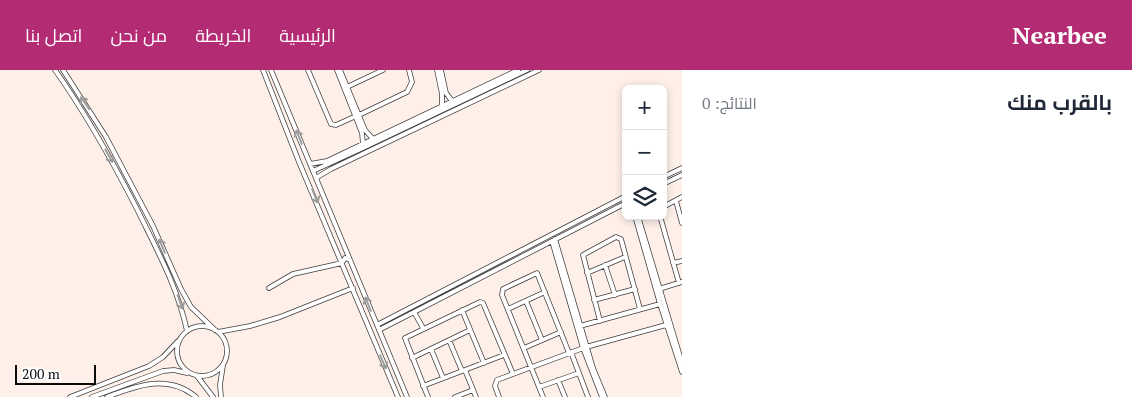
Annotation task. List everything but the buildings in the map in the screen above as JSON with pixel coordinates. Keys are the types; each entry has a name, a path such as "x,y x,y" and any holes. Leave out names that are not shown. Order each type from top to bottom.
{"street":[{"path":"55,70 116,168 172,282 188,330"},
{"path":"63,70 106,137 153,226 191,307 224,340 226,356 220,385 221,397"},
{"path":"263,70 398,397"},
{"path":"271,70 407,397"},
{"path":"308,70 331,124 336,125 407,92 412,82 409,70"},
{"path":"338,70 357,115 367,133 373,139"},
{"path":"338,70 347,87 357,115 363,144"},
{"path":"347,87 382,70"},
{"path":"439,70 445,91 452,101"},
{"path":"439,70 442,106"},
{"path":"310,164 327,161 518,70"},
{"path":"316,178 527,70"},
{"path":"312,171 539,70"},
{"path":"272,92 276,93 279,89"},
{"path":"277,106 285,103"},
{"path":"667,175 682,168"},
{"path":"667,182 682,175"},
{"path":"377,325 622,198"},
{"path":"667,205 682,198"},
{"path":"676,201 682,223"},
{"path":"379,330 622,205"},
{"path":"606,206 609,212"},
{"path":"637,220 682,363"},
{"path":"637,220 666,325 682,372"},
{"path":"659,289 680,283 661,220"},
{"path":"600,321 582,257 584,254 616,237 620,239 626,257 640,309"},
{"path":"554,240 585,347"},
{"path":"554,240 585,347 603,397"},
{"path":"336,248 341,248 343,245"},
{"path":"587,273 626,257"},
{"path":"506,258 509,263"},
{"path":"268,288 293,274 342,263 344,259 350,260"},
{"path":"673,263 682,261"},
{"path":"605,265 615,295"},
{"path":"543,397 502,291 535,272 588,397"},
{"path":"70,397 149,366 163,357 188,330 200,326 217,331 250,326 280,317 353,288"},
{"path":"594,300 635,289"},
{"path":"508,309 545,292"},
{"path":"526,301 542,340"},
{"path":"428,397 405,339 423,328 479,302 483,303 512,374"},
{"path":"580,326 660,304"},
{"path":"462,310 484,363"},
{"path":"414,312 423,328"},
{"path":"499,397 494,386 496,381 512,374 585,347 666,325"},
{"path":"412,358 470,330"},
{"path":"524,348 561,332"},
{"path":"181,338 177,347 177,356 183,368 190,374"},
{"path":"375,343 383,339"},
{"path":"449,340 476,397"},
{"path":"431,349 443,378"},
{"path":"423,386 504,354"},
{"path":"92,397 162,371 174,370 197,376 206,376 213,374 224,362"},
{"path":"538,387 579,373"},
{"path":"197,376 213,397"},
{"path":"558,380 565,397"},
{"path":"107,397 152,383 171,384 184,389 196,397"},
{"path":"455,397 473,390"}]}
